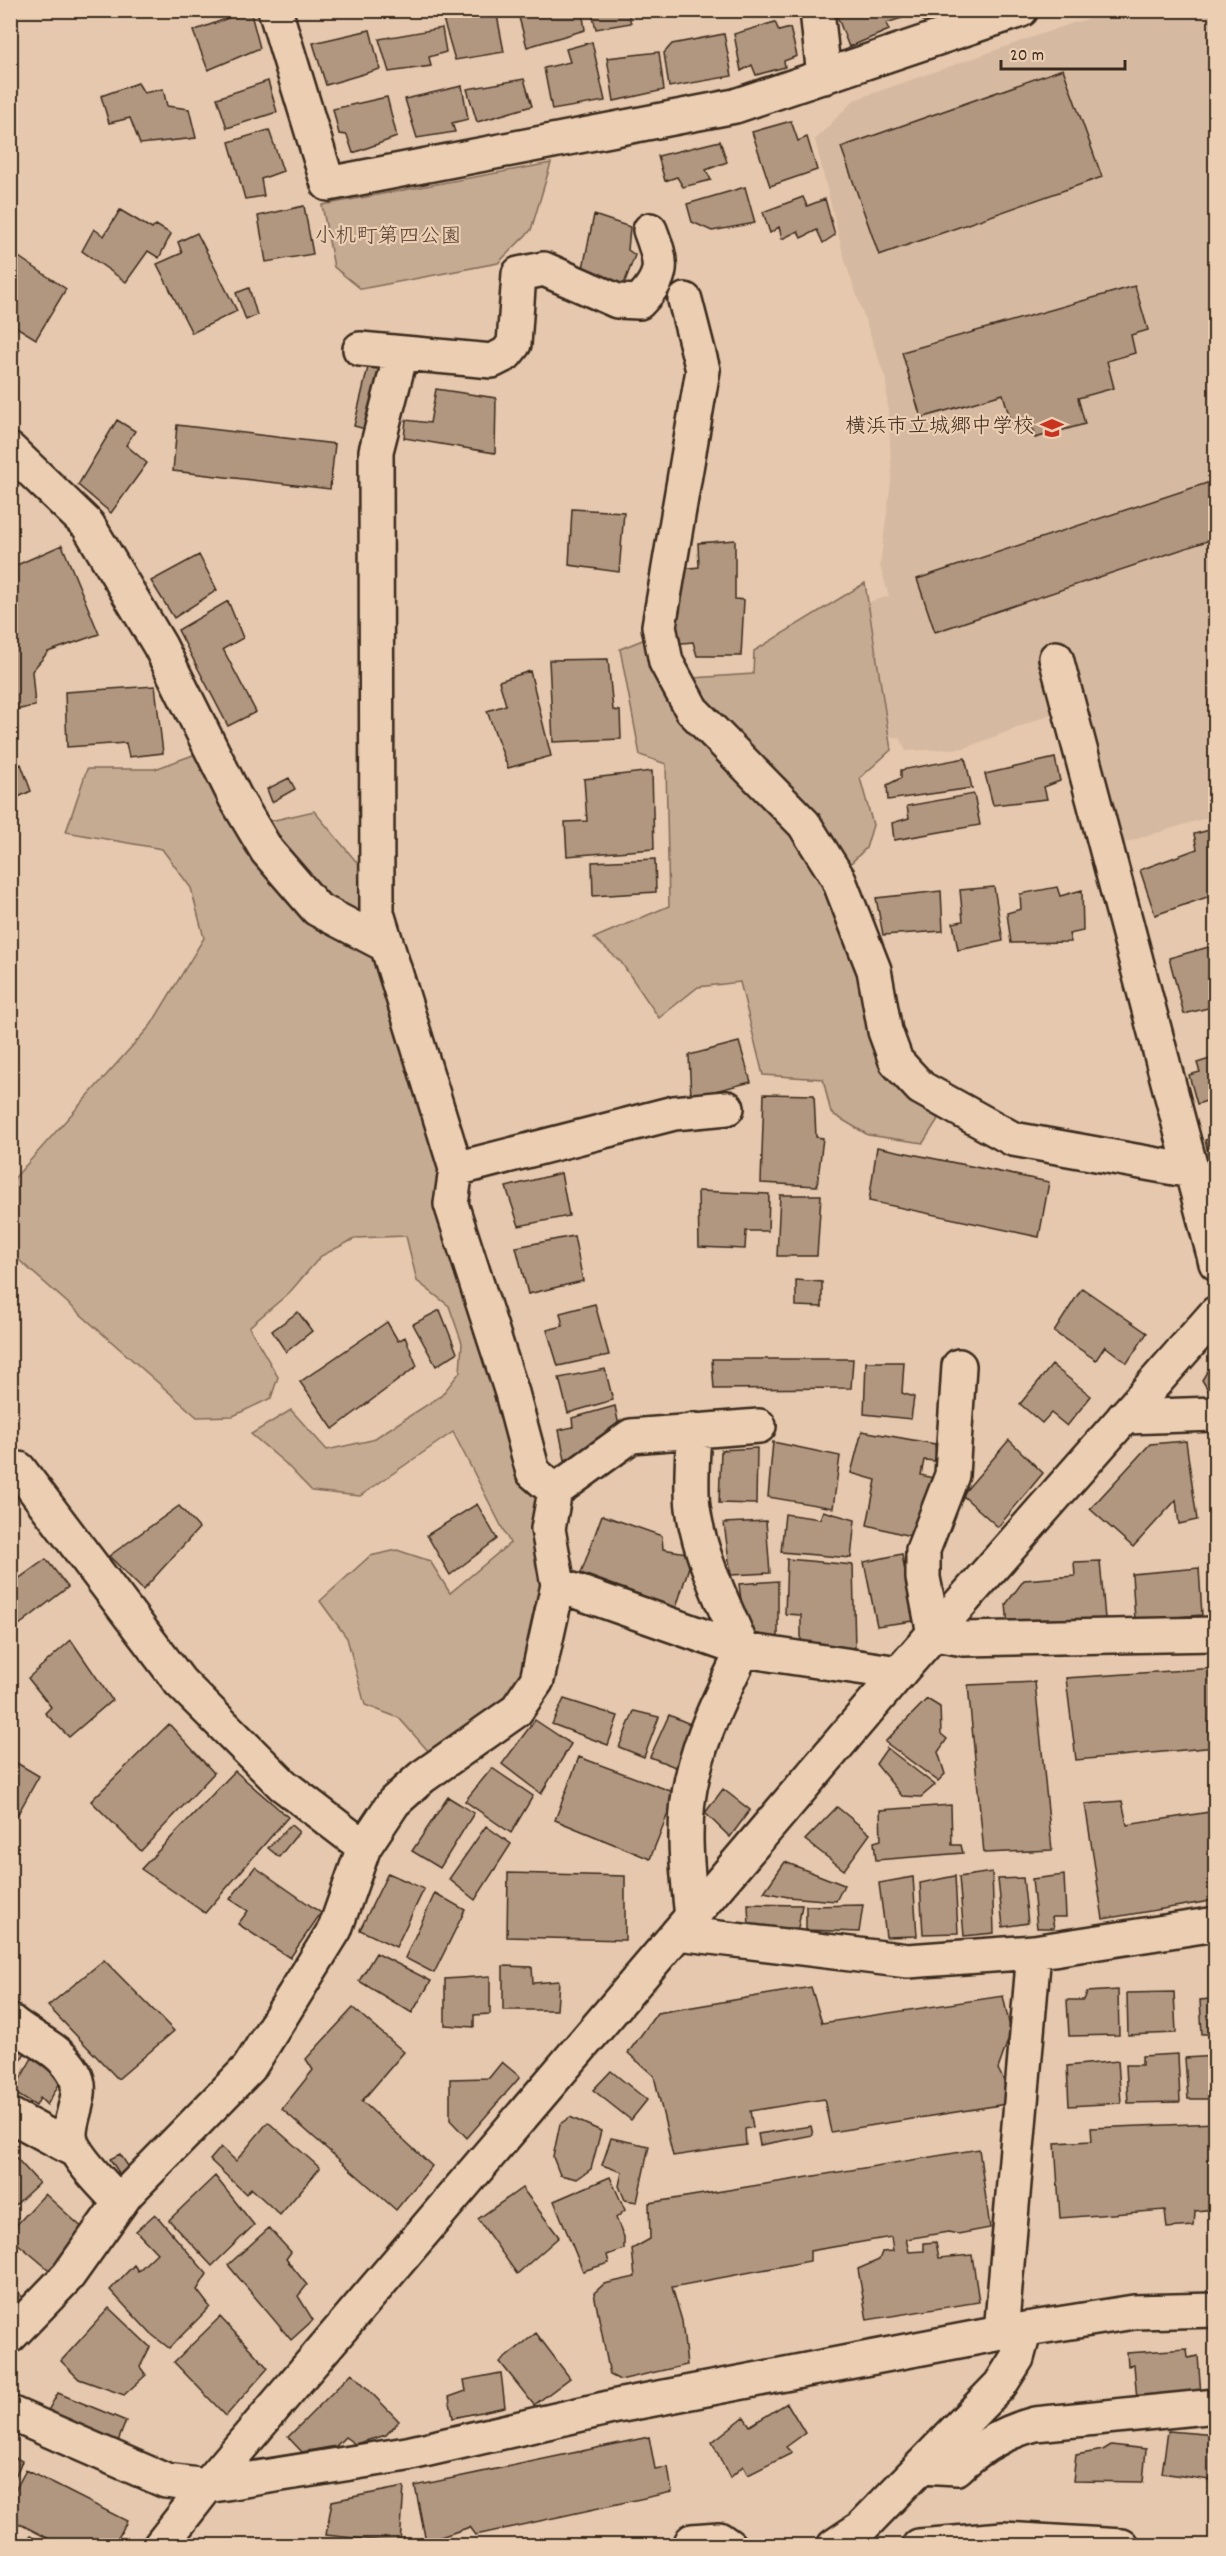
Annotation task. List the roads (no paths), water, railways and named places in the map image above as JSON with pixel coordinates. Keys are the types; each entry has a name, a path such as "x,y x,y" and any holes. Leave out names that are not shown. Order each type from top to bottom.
{"street":[{"path":"817,10 825,77"},
{"path":"277,11 328,184 735,106 1021,10"},
{"path":"360,349 492,361 506,354 514,344 519,274 544,269 617,301 639,302 654,286 661,267 650,230"},
{"path":"685,300 703,370 659,626 666,662 692,710 804,824 838,878 874,970 885,1031 897,1061 921,1088 1013,1139 1191,1171"},
{"path":"402,354 376,451 376,913 456,1169 451,1204 512,1393 533,1472 555,1491"},
{"path":"10,450 88,525 160,646 235,797 267,852 317,909 386,945"},
{"path":"1056,658 1215,1263"},
{"path":"456,1169 674,1113 727,1108"},
{"path":"160,2546 207,2486 899,1673 1215,1313"},
{"path":"933,1634 922,1578 923,1550 952,1475 959,1366"},
{"path":"1124,1418 1215,1414"},
{"path":"10,2336 68,2276 120,2203 249,2068 335,1929 364,1847 394,1802 422,1777 516,1711 537,1680 550,1632 558,1585 548,1529 555,1491 631,1436 759,1426"},
{"path":"685,1925 686,1853 692,1776 712,1717 743,1650 702,1550 696,1527 693,1505 694,1430"},
{"path":"10,1474 19,1469 180,1682 283,1785 364,1847"},
{"path":"558,1585 743,1650 899,1673"},
{"path":"933,1634 964,1639 1215,1634"},
{"path":"685,1925 908,1961 1034,1952 1215,1924"},
{"path":"834,2546 861,2528 922,2466 1000,2385 1017,2358 1013,2331 1034,1952"},
{"path":"10,2021 54,2048 76,2076 79,2091 70,2138 76,2151 120,2203"},
{"path":"10,2115 76,2151"},
{"path":"10,2413 166,2481 207,2486 407,2454 617,2406 1013,2331 1134,2312 1215,2310"},
{"path":"922,2466 957,2468 975,2450 1010,2430 1035,2424 1215,2406"},
{"path":"690,2546 692,2541 719,2539 729,2546"},
{"path":"919,2546 1003,2539 1122,2546"}],"place":[{"name":"横浜市立城郷中学校","path":"1052,428"}],"park label":[{"name":"小机町第四公園","path":"388,238"}]}
